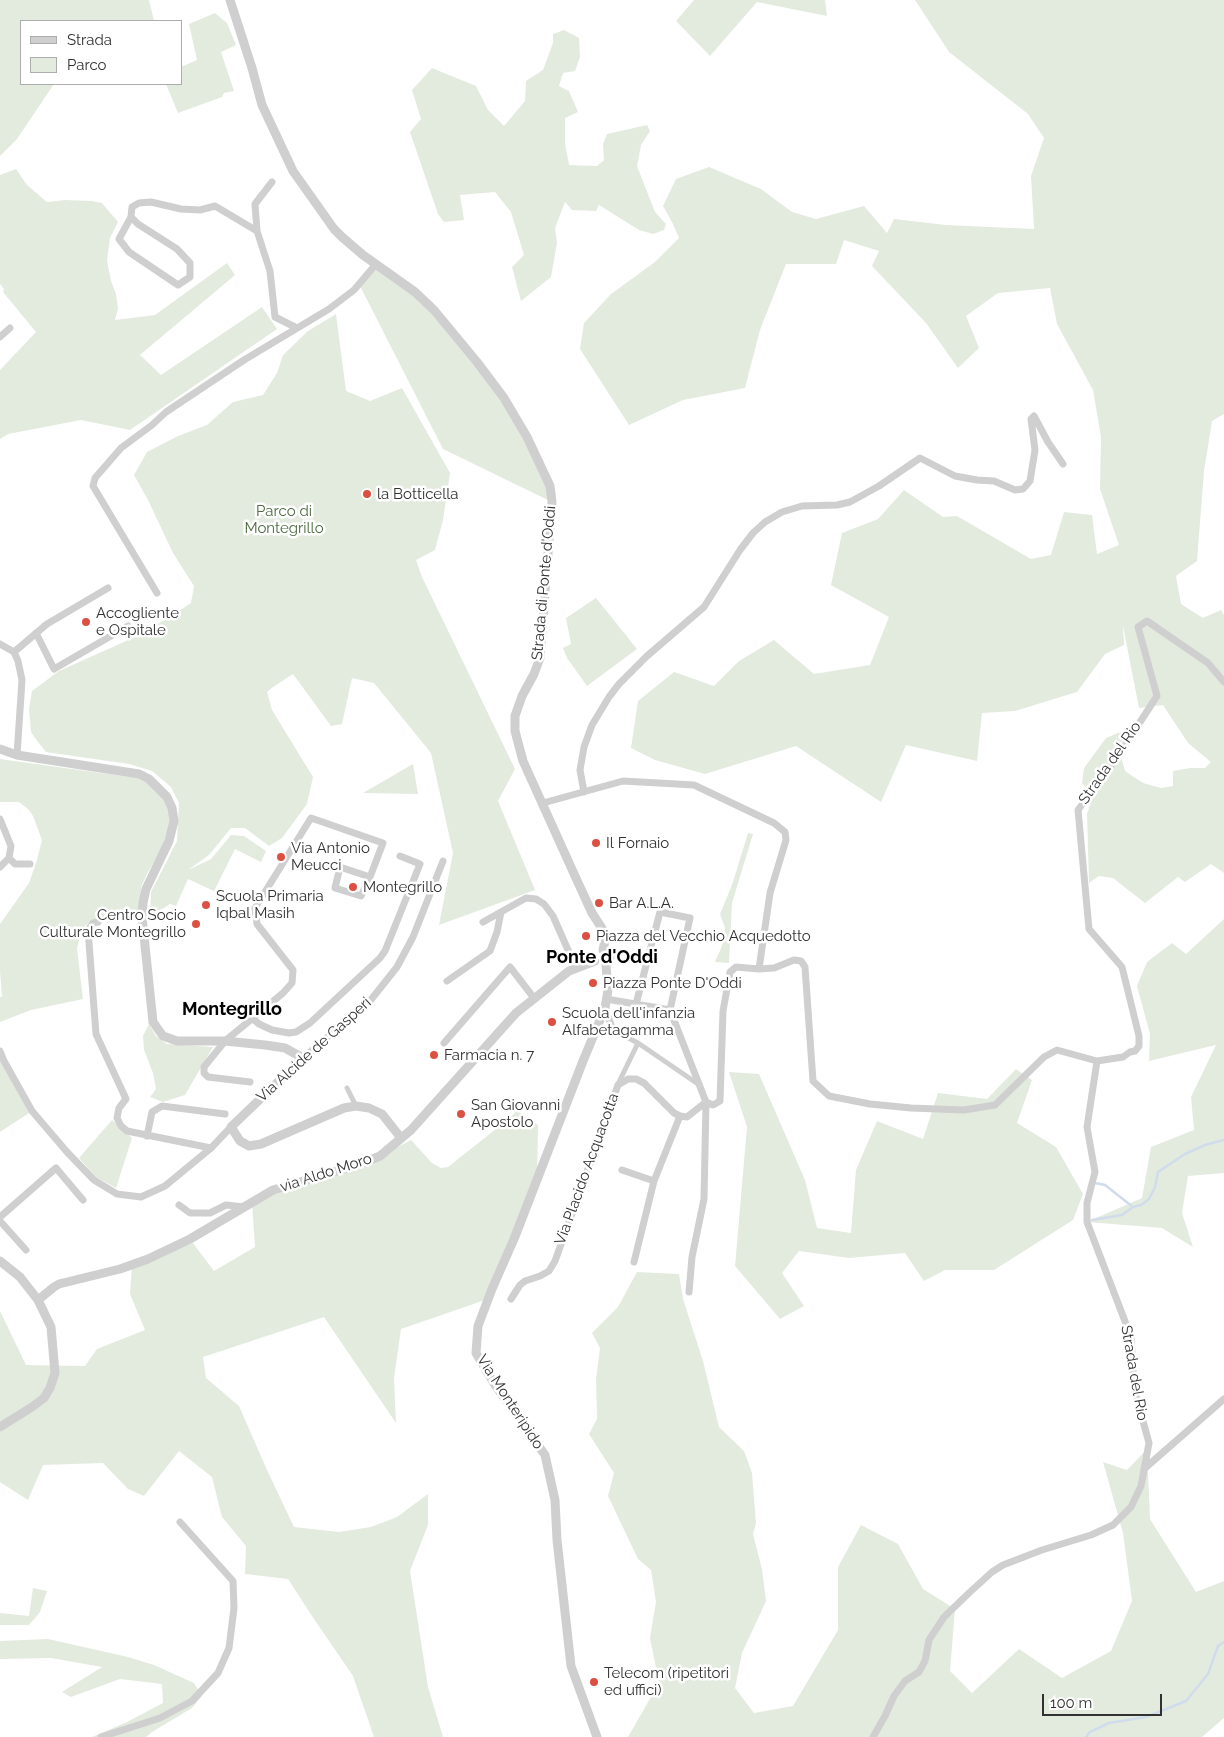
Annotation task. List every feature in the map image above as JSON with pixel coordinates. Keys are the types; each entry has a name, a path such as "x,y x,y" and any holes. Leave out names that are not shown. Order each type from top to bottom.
{"street":[{"name":"Strada di Ponte d'Oddi","path":"230,0 262,105 293,171 334,229 434,310 477,362 504,398 527,437 550,486 552,502 540,658 515,716 515,731 523,761 579,885 603,930 605,941 603,950 608,953 610,958 606,965"},
{"path":"272,182 255,204 257,231 270,271 275,317 297,328"},
{"path":"130,217 177,249 190,263 190,277 178,285 129,252 119,239 130,217 132,207 140,203 151,202 181,209 200,210 215,206 257,231"},
{"path":"157,593 94,486 95,478 121,448 166,412 244,360 329,309 354,290 376,264"},
{"path":"0,337 10,328"},
{"path":"584,792 580,770 584,747 592,726 609,697 619,684 647,656 704,607 740,550 753,533 765,522 782,512 802,506 837,505 850,502 879,486 920,458 956,476 994,481 1016,490 1023,489 1030,481 1035,450 1031,418 1034,416 1062,464"},
{"path":"14,652 47,624 108,588"},
{"name":"Strada del Rio","path":"759,969 774,968 794,960 801,961 805,967 814,1081 829,1096 870,1104 964,1110 995,1105 1044,1057 1057,1050 1098,1061 1123,1058 1130,1052 1135,1051 1139,1046 1139,1036 1122,967 1089,929 1078,810 1116,759 1157,696 1138,627 1147,621 1208,662 1224,682"},
{"path":"36,633 54,669 128,626"},
{"path":"0,644 14,652 22,680 18,755"},
{"path":"0,749 18,755 139,774 149,779 167,797 172,808 174,821 172,831 146,889 142,910 148,990 153,1022 163,1036 170,1040 192,1042 225,1041 285,1048 303,1058"},
{"path":"543,803 623,782 694,786 774,823 785,832 786,840 770,893 759,969 736,967 730,972 723,1010 720,1101 713,1105 704,1100"},
{"path":"250,1082 208,1077 204,1073 204,1067 225,1041 284,993 292,983 293,970 257,924 255,908 311,818 383,844 370,876 361,896 335,888 340,866 370,876"},
{"path":"0,819 11,846 9,858 0,867"},
{"path":"253,1019 272,1030 288,1033 296,1032 310,1023 380,958 385,951 420,864 400,856"},
{"path":"9,858 15,864 30,864"},
{"name":"Via Alcide de Gasperi","path":"231,1127 303,1058 370,1001 397,967 413,937 443,861"},
{"path":"483,922 526,898 540,901 553,916 576,968"},
{"path":"447,980 490,951 497,932 501,912"},
{"path":"636,1004 660,912 690,918 670,1010 704,1100 704,1198 692,1257 689,1292"},
{"path":"98,922 93,923 88,930 96,1034 126,1099 119,1108 116,1118 121,1126 127,1130 211,1148"},
{"path":"603,950 597,952 595,961 600,965 606,965"},
{"name":"via Aldo Moro","path":"38,1300 59,1284 120,1269 148,1259 190,1239 274,1190 360,1164 380,1156 411,1130 431,1109 516,1013 560,977 576,968 595,961"},
{"name":"Via Monteripido","path":"597,1737 571,1666 557,1540 556,1500 545,1455 495,1385 476,1353 478,1326 606,1004 608,973 606,965"},
{"path":"444,1044 510,967 534,998"},
{"path":"670,1010 636,1004 606,1004 613,1030 638,1043 698,1084"},
{"path":"618,1084 638,1043"},
{"path":"0,1051 32,1111 94,1180 117,1194 141,1197 165,1186 211,1148 231,1127 240,1141 249,1146 261,1144 344,1108 356,1106 370,1108 382,1114 401,1138"},
{"name":"Strada del Rio","path":"873,1737 894,1696 905,1681 919,1672 929,1640 944,1617 1003,1565 1042,1550 1091,1535 1113,1525 1130,1507 1141,1486 1149,1443 1134,1388 1131,1337 1087,1222 1087,1203 1095,1172 1087,1127 1098,1061"},
{"name":"Via Placido Acquacotta","path":"511,1299 515,1291 525,1281 549,1271 555,1261 618,1084 628,1079 636,1079 644,1083 674,1113 680,1116"},
{"path":"347,1088 356,1106"},
{"path":"634,1262 654,1181 680,1116 687,1117 704,1100"},
{"path":"148,1136 152,1112 162,1106 225,1114"},
{"path":"0,1216 56,1168 83,1200"},
{"path":"622,1170 654,1181"},
{"path":"179,1205 190,1213 210,1213 226,1205 244,1207"},
{"path":"0,1221 26,1250"},
{"path":"0,1261 20,1277 38,1300 51,1327 55,1373 44,1398 0,1427"},
{"path":"1144,1470 1224,1399"},
{"path":"101,1737 160,1718 192,1701 218,1673 229,1648 234,1608 233,1580 180,1522"}],"green space":[{"path":"0,0 149,0 154,20 20,20 20,85 53,85 17,139 0,156"},
{"path":"694,0 825,0 827,16 757,2 710,56 676,21"},
{"path":"915,0 1224,0 1224,414 1212,421 1204,471 1197,561 1176,576 1181,604 1203,618 1221,610 1224,615 1224,873 1211,864 1185,882 1178,877 1145,903 1113,878 1099,876 1089,883 1087,814 1093,796 1082,783 1084,768 1106,738 1118,733 1128,732 1118,746 1125,771 1143,783 1161,788 1173,786 1173,771 1205,768 1211,762 1188,743 1163,705 1139,708 1123,626 1124,645 1105,654 1077,692 1015,711 982,713 977,761 906,745 881,802 796,746 705,774 655,760 631,748 638,701 674,672 714,686 739,661 774,640 814,674 870,665 889,617 831,585 842,533 878,519 904,490 943,517 957,516 1031,559 1051,555 1064,512 1092,515 1097,554 1119,545 1100,489 1101,437 1093,390 1057,324 1050,288 998,293 966,316 979,348 958,368 926,323 872,266 879,251 844,240 836,264 786,264 760,330 745,388 683,400 629,425 580,349 584,323 611,294 655,262 679,238 663,206 676,179 709,167 761,189 792,212 816,219 864,206 887,233 894,219 946,225 1034,229 1031,176 1044,138 1028,114 949,52"},
{"path":"215,13 227,23 236,45 221,52 234,91 224,93 222,97 178,113 166,85 182,85 182,67 197,60 189,24"},
{"path":"564,30 579,38 580,57 575,71 563,73 559,86 569,91 578,112 565,118 565,143 569,165 597,166 604,160 603,144 607,134 647,125 650,131 641,145 637,166 655,212 666,224 664,230 653,234 639,230 599,205 596,211 572,210 565,202 555,228 557,243 551,277 521,301 512,267 524,255 511,212 495,192 460,195 464,220 444,222 438,214 410,132 421,119 412,90 432,68 476,86 488,110 504,126 525,101 526,81 543,70 553,43 553,34"},
{"path":"16,169 27,185 47,202 65,200 102,203 118,222 110,238 107,261 116,294 118,309 115,320 155,315 227,263 235,275 140,355 161,375 262,307 277,329 130,430 81,420 8,434 0,439 0,370 36,332 3,292 4,289 0,284 0,175"},
{"path":"376,264 434,310 527,437 552,502 443,449 359,284"},
{"name":"Parco di Montegrillo","path":"336,314 346,391 370,401 402,388 450,473 443,520 435,550 416,560 422,577 515,769 498,801 535,890 439,925 453,853 431,753 374,683 352,678 342,724 331,726 293,674 267,692 272,710 313,777 307,804 282,838 269,846 245,828 231,828 209,855 188,870 211,859 231,835 244,836 266,851 261,862 235,849 214,891 188,879 176,906 170,904 150,917 151,892 177,841 179,803 171,787 152,771 129,764 46,752 31,732 29,709 32,691 59,671 144,633 191,603 194,586 173,553 134,475 147,452 178,436 207,425 233,402 263,395 277,373 283,355 308,331"},
{"path":"596,598 637,649 587,686 567,658 563,648 571,644 566,618"},
{"path":"0,759 137,778 151,785 163,797 169,811 170,824 161,850 141,887 140,916 115,920 93,920 85,926 80,934 77,949 83,999 31,1010 0,1022 0,997 2,997 0,924 29,883 42,840 33,816 28,809 19,802 0,802"},
{"path":"413,764 418,794 363,793"},
{"path":"748,833 753,834 732,903 729,963 715,962 722,946 725,928 720,914 732,885"},
{"path":"1224,919 1224,1173 1188,1176 1182,1213 1193,1247 1162,1228 1087,1222 1142,1198 1151,1147 1194,1130 1191,1097 1216,1045 1149,1061 1150,1034 1137,986 1147,962 1172,943 1186,954"},
{"path":"149,1024 156,1036 167,1044 213,1047 185,1095 163,1102 150,1097 156,1089 153,1073 144,1050 143,1036"},
{"path":"0,1058 29,1113 0,1132"},
{"path":"1016,1069 1032,1080 1017,1123 1056,1147 1083,1194 1073,1220 994,1270 945,1270 924,1281 905,1253 849,1258 799,1251 782,1273 804,1306 780,1319 735,1266 747,1127 729,1072 759,1074 805,1180 817,1228 851,1233 856,1170 877,1121 923,1139 938,1093 987,1099"},
{"path":"517,1110 538,1125 537,1180 488,1299 401,1329 394,1378 396,1423 324,1317 203,1357 206,1378 239,1406 294,1527 339,1532 371,1527 397,1517 428,1494 428,1525 410,1571 428,1687 443,1737 374,1737 353,1676 288,1579 245,1574 246,1546 222,1517 212,1477 179,1451 144,1496 128,1489 103,1463 43,1465 28,1500 0,1482 0,1311 26,1365 85,1366 97,1349 145,1330 130,1294 132,1265 190,1239 214,1271 255,1247 252,1202 380,1156 411,1140 432,1163 441,1168 448,1167 511,1117"},
{"path":"112,1120 132,1138 116,1188 96,1177 79,1158"},
{"path":"637,1272 679,1274 683,1299 703,1361 719,1427 744,1451 752,1473 756,1523 753,1534 762,1569 766,1601 742,1653 735,1688 754,1713 793,1706 838,1630 838,1567 861,1525 898,1544 923,1589 955,1609 950,1671 972,1693 1019,1649 1062,1678 1111,1651 1132,1601 1123,1533 1103,1462 1127,1470 1147,1449 1150,1519 1196,1592 1224,1581 1224,1718 1202,1737 628,1737 659,1683 650,1638 656,1602 651,1570 638,1559 608,1496 614,1473 589,1434 597,1419 596,1379 600,1348 592,1333 618,1307"},
{"path":"33,1588 47,1591 40,1612 29,1625 0,1625 0,1613 29,1616"},
{"path":"48,1639 128,1657 154,1665 194,1683 202,1696 192,1708 146,1737 92,1737 127,1722 163,1703 162,1684 120,1679 71,1697 62,1692 102,1667 51,1658 0,1659 0,1641"}],"waterway":[{"path":"1092,1220 1122,1215 1133,1207 1141,1205 1149,1199 1155,1187 1158,1172 1185,1154 1205,1145 1224,1140"},
{"path":"1095,1183 1105,1185 1133,1207"},
{"path":"1086,1737 1090,1732 1109,1723 1146,1717 1186,1701 1208,1674 1218,1646 1224,1642"}],"place":[{"name":"la Botticella","path":"367,494"},
{"name":"Accogliente e Ospitale","path":"86,622"},
{"name":"Il Fornaio","path":"596,843"},
{"name":"Via Antonio Meucci","path":"281,857"},
{"name":"Montegrillo","path":"353,887"},
{"name":"Bar A.L.A.","path":"599,903"},
{"name":"Scuola Primaria Iqbal Masih","path":"206,905"},
{"name":"Centro Socio Culturale Montegrillo","path":"196,924"},
{"name":"Piazza del Vecchio Acquedotto","path":"586,936"},
{"name":"Piazza Ponte D'Oddi","path":"593,983"},
{"name":"Scuola dell'infanzia Alfabetagamma","path":"552,1022"},
{"name":"Farmacia n. 7","path":"434,1055"},
{"name":"San Giovanni Apostolo","path":"461,1114"},
{"name":"Telecom (ripetitori ed uffici)","path":"594,1682"}],"district":[{"name":"Ponte d'Oddi","path":"602,958"},
{"name":"Montegrillo","path":"232,1010"}]}
